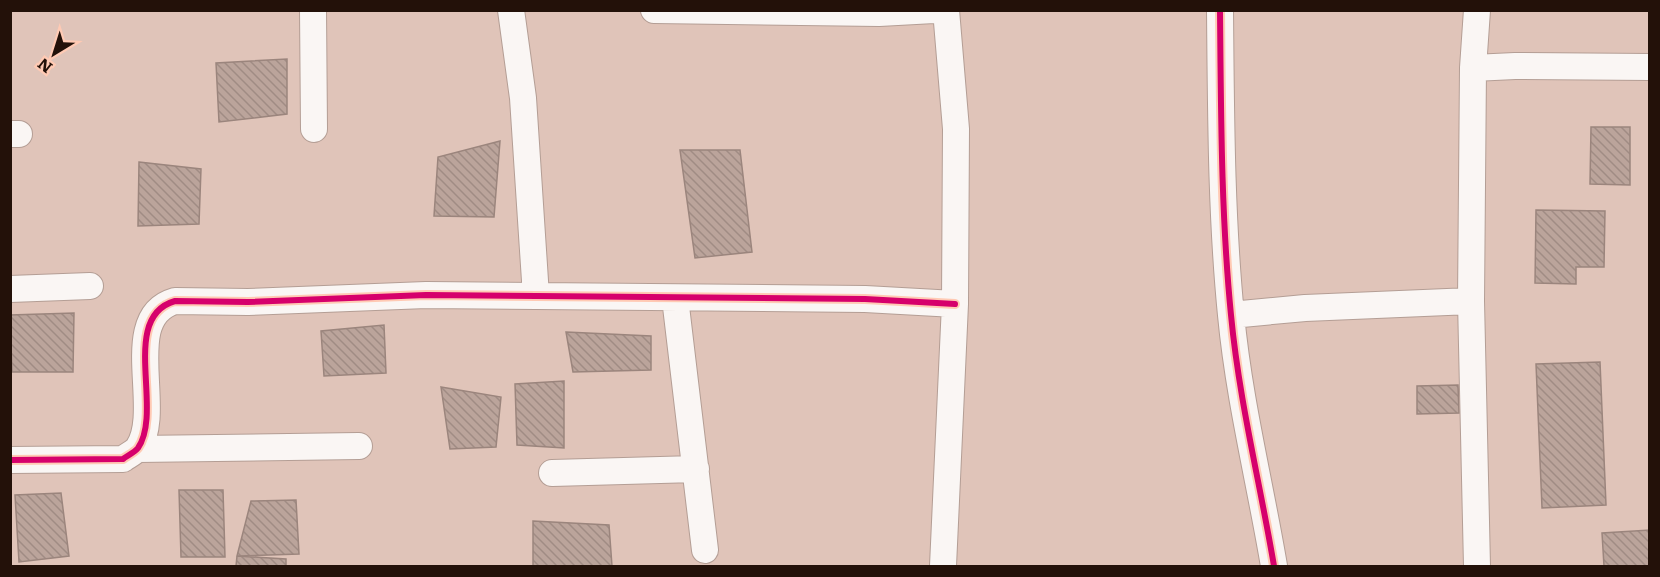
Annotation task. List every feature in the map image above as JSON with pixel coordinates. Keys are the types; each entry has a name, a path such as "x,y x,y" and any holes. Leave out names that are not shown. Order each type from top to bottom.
{"street":[{"path":"313,10 314,129"},
{"path":"511,10 523,98 536,296"},
{"path":"654,10 879,13 934,10"},
{"path":"943,567 955,304 956,129 946,10"},
{"path":"1220,10 1221,131 1231,315 1239,374 1274,567"},
{"path":"1477,10 1473,68 1470,301 1477,567"},
{"path":"1473,68 1650,67"},
{"path":"10,289 90,286"},
{"path":"10,460 123,459 137,449 144,433 146,415 145,341 150,324 164,304 175,301 248,302 426,295 865,299 955,304"},
{"path":"675,298 705,550"},
{"path":"1231,315 1305,308 1470,301"},
{"path":"137,449 359,446"},
{"path":"552,473 696,469"}],"building":[{"path":"287,59 287,114 219,122 216,63"},
{"path":"1591,127 1630,127 1630,185 1590,184"},
{"path":"500,141 494,217 434,216 438,157"},
{"path":"680,150 740,150 752,252 695,258"},
{"path":"139,162 201,169 199,224 138,226"},
{"path":"1536,210 1605,211 1604,267 1576,267 1576,284 1535,283"},
{"path":"74,313 73,372 12,372 10,315"},
{"path":"384,325 386,373 324,376 321,331"},
{"path":"566,332 651,336 651,370 573,372"},
{"path":"1600,362 1606,505 1542,508 1536,364"},
{"path":"564,381 564,448 517,445 515,384"},
{"path":"1458,385 1459,413 1417,414 1417,386"},
{"path":"441,387 501,397 496,447 450,449"},
{"path":"179,490 223,490 225,557 181,557"},
{"path":"61,493 69,556 19,562 15,495"},
{"path":"296,500 299,554 237,556 251,501"},
{"path":"533,521 609,525 612,566 533,566"},
{"path":"1650,530 1650,566 1604,566 1602,533"},
{"path":"237,556 286,559 286,566 236,566"}],"cycle path":[{"path":"1220,10 1223,201 1231,315 1244,410 1274,566"},
{"path":"10,460 123,459 137,449 145,431 147,411 145,366 149,325 158,310 175,301 248,302 426,295 865,299 955,304"}]}
